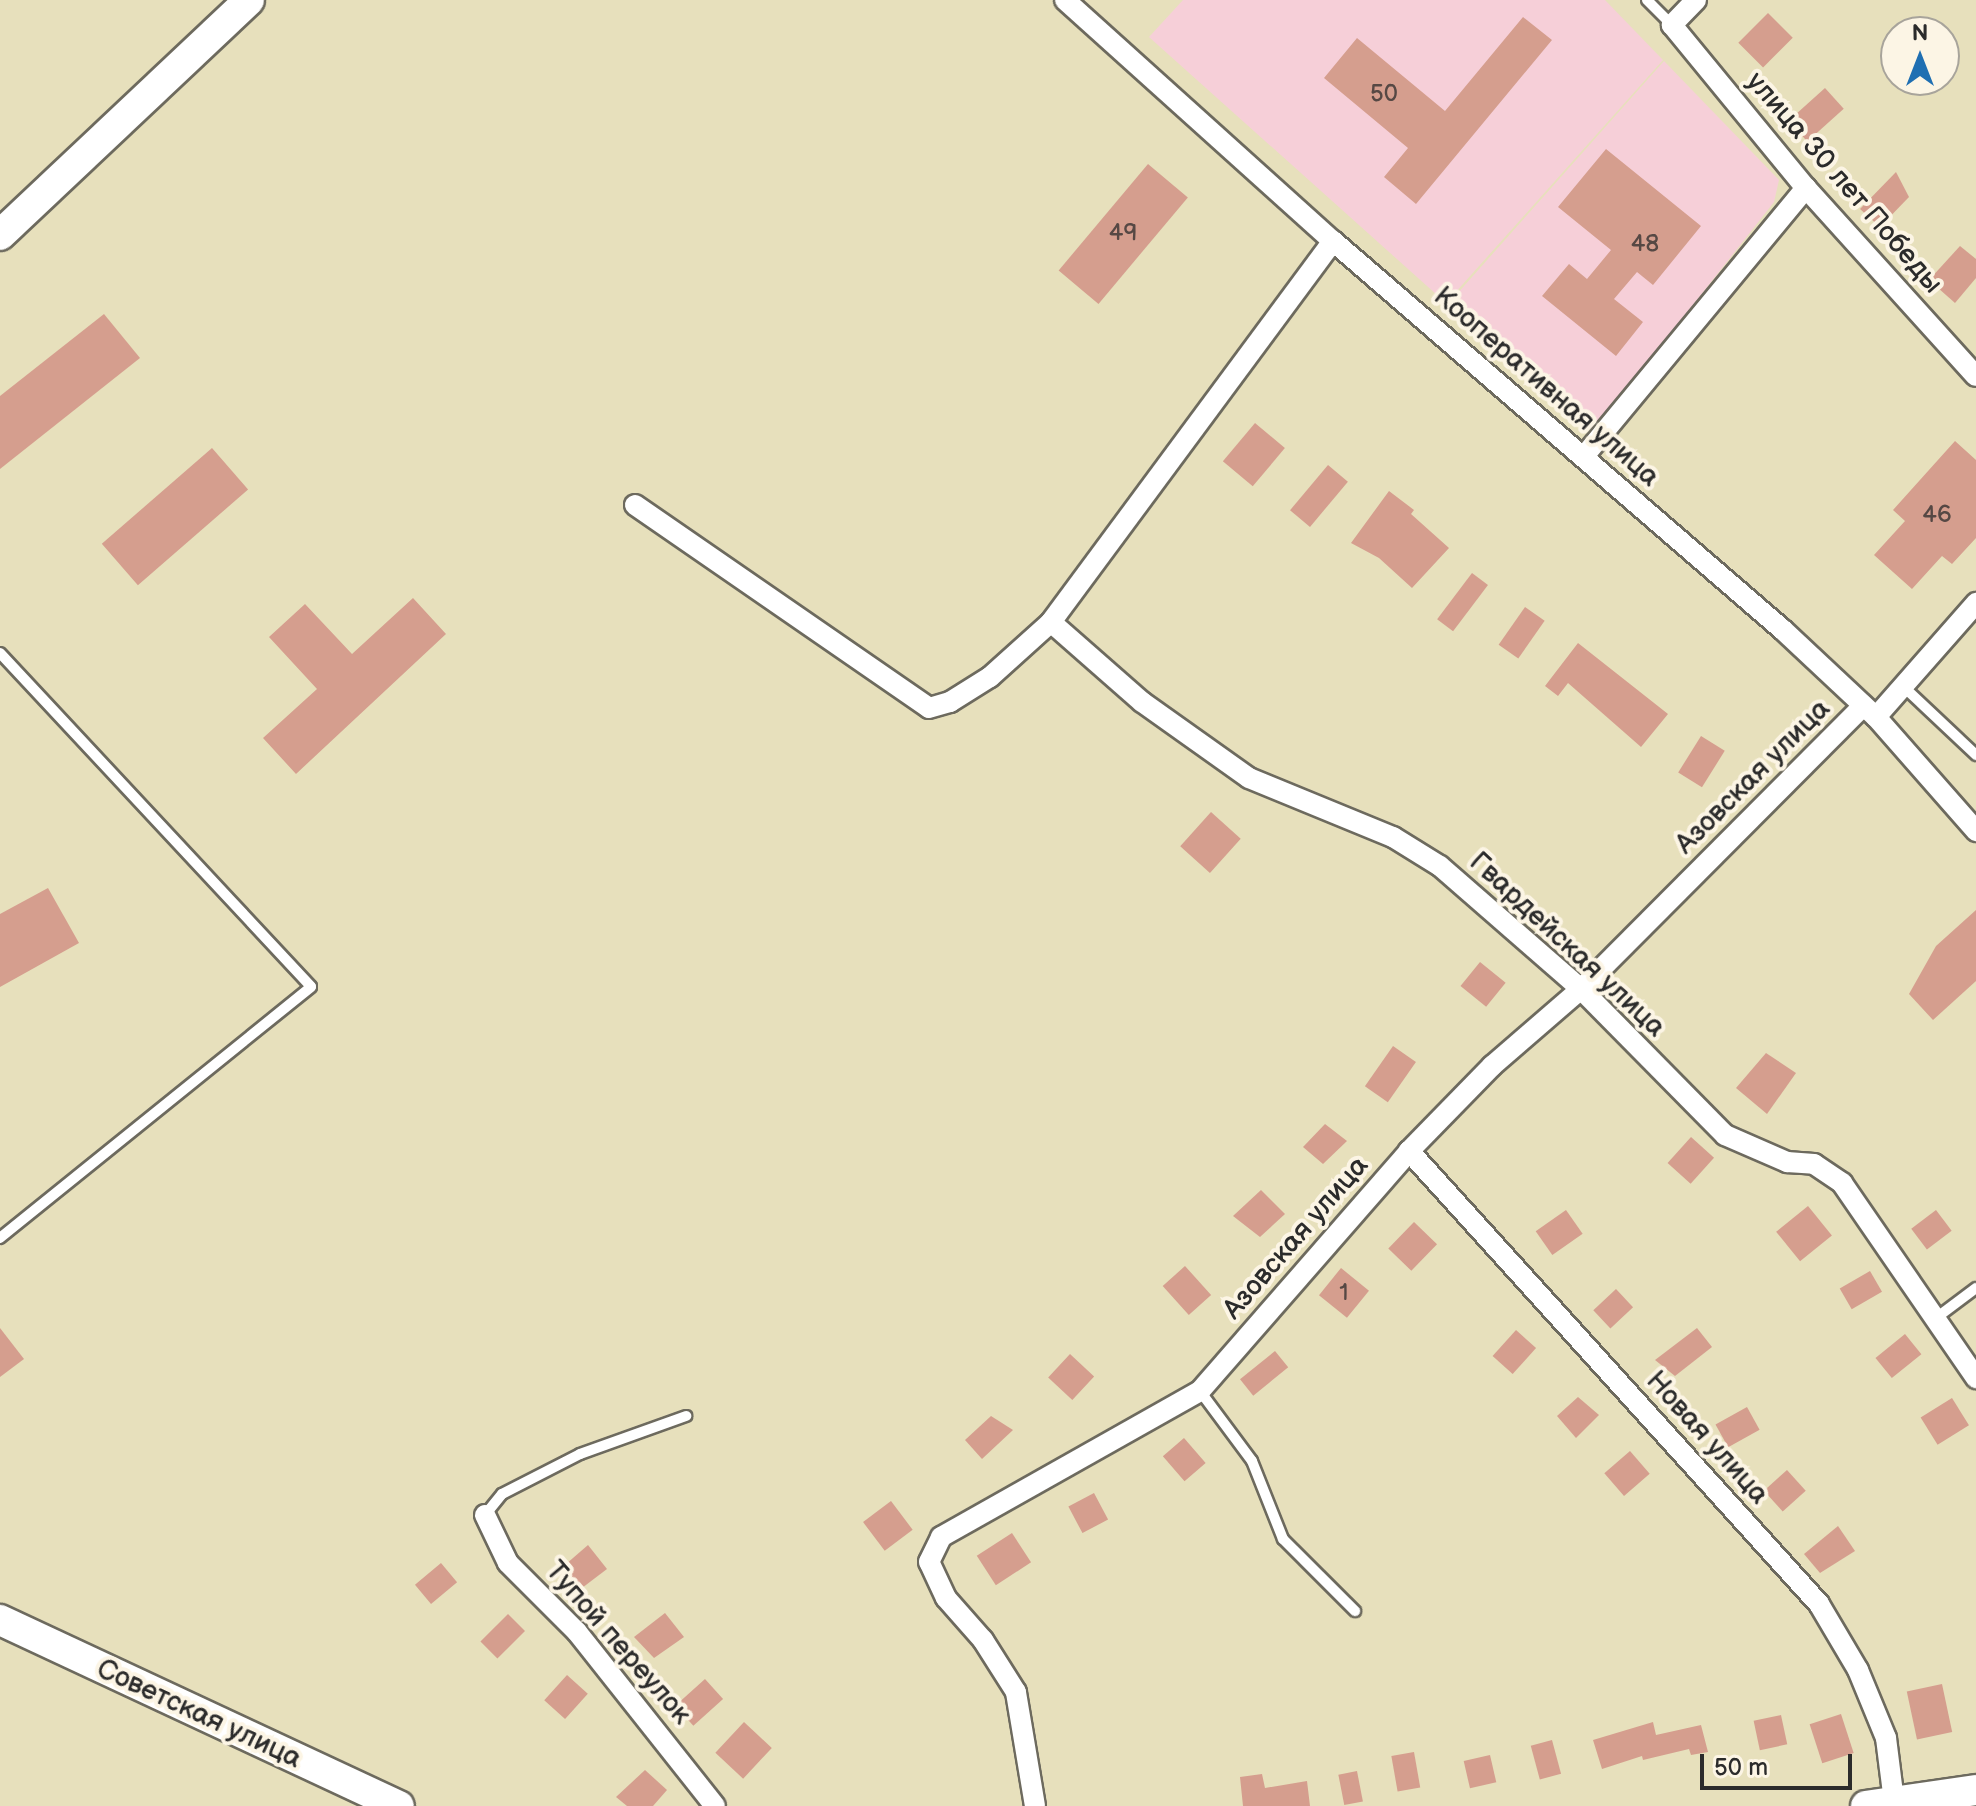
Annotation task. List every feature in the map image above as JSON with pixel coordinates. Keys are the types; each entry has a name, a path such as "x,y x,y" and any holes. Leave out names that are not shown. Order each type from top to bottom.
{"street":[{"path":"0,235 249,0"},
{"name":"Кооперативная улица","path":"1065,0 1333,241 1585,455 1870,712 1976,831"},
{"path":"1672,25 1696,0"},
{"name":"улица 30 лет Победы","path":"1672,25 1806,188 1976,376"},
{"path":"1585,455 1806,188"},
{"path":"635,505 929,708 950,702 990,677 1051,622 1333,241"},
{"name":"Азовская улица","path":"1035,1806 1016,1692 983,1640 946,1598 929,1562 941,1537 1200,1391 1409,1151 1492,1066 1581,989 1870,712 1905,688 1976,603"},
{"name":"Гвардейская улица","path":"1051,622 1142,702 1249,778 1393,837 1440,866 1581,989 1725,1135 1787,1162 1814,1164 1842,1183 1976,1378"},
{"name":"Новая улица","path":"1409,1151 1819,1604 1858,1670 1886,1738 1880,1804"},
{"name":"Тупой переулок","path":"485,1515 508,1563 577,1632 715,1806"},
{"name":"Советская улица","path":"0,1620 399,1806"},
{"path":"1880,1804 1975,1794"}],"lane":[{"path":"1647,0 1672,25"},
{"path":"0,653 311,987 0,1238"},
{"path":"1905,688 1976,755"},
{"path":"1936,1318 1976,1288"},
{"path":"1200,1391 1252,1461 1283,1539 1355,1611"},
{"path":"485,1515 502,1494 580,1454 686,1416"}],"shaded area":[{"path":"1183,0 1605,0 1663,60 1446,303 1149,37"},
{"path":"1664,61 1779,180 1774,202 1594,431 1448,304"}],"building":[{"path":"1768,13 1793,38 1763,67 1738,43"},
{"path":"1523,17 1552,40 1416,204 1384,177 1408,148 1324,78 1357,38 1445,111"},
{"path":"1825,88 1844,109 1807,142 1789,121"},
{"path":"1606,149 1701,226 1653,285 1637,272 1614,299 1643,322 1616,356 1542,296 1569,264 1587,279 1611,250 1558,207"},
{"path":"1148,164 1188,197 1098,304 1059,270"},
{"path":"1896,172 1909,197 1880,227 1860,209"},
{"path":"1960,246 1976,259 1976,278 1955,303 1929,280"},
{"path":"104,314 140,358 0,469 0,396"},
{"path":"1255,423 1285,448 1253,486 1223,461"},
{"path":"1955,441 1976,460 1976,538 1952,564 1942,556 1912,589 1874,555 1905,521 1893,510"},
{"path":"212,448 248,490 138,585 102,544"},
{"path":"1328,465 1348,482 1310,527 1290,510"},
{"path":"1389,491 1414,510 1411,514 1449,548 1412,588 1379,558 1351,543"},
{"path":"1472,573 1488,585 1453,631 1437,619"},
{"path":"413,598 446,634 296,774 263,738 317,689 269,637 305,604 352,654"},
{"path":"1525,607 1545,621 1518,658 1499,645"},
{"path":"1578,643 1668,714 1641,747 1568,683 1558,696 1545,686"},
{"path":"1701,736 1725,751 1702,787 1678,772"},
{"path":"1211,812 1241,839 1210,873 1180,846"},
{"path":"48,888 79,943 0,987 0,914"},
{"path":"1976,910 1976,981 1933,1020 1909,994 1936,946"},
{"path":"1480,962 1506,983 1486,1007 1460,986"},
{"path":"1393,1046 1416,1062 1388,1102 1365,1086"},
{"path":"1766,1053 1796,1073 1767,1114 1736,1088"},
{"path":"1325,1124 1347,1141 1323,1164 1303,1147"},
{"path":"1691,1137 1714,1158 1691,1184 1668,1163"},
{"path":"1261,1190 1285,1214 1260,1237 1233,1216"},
{"path":"1808,1206 1832,1236 1800,1261 1776,1232"},
{"path":"1566,1210 1583,1234 1552,1255 1536,1231"},
{"path":"1936,1210 1952,1231 1927,1249 1911,1229"},
{"path":"1414,1222 1437,1244 1411,1271 1388,1249"},
{"path":"1185,1266 1211,1295 1189,1315 1163,1286"},
{"path":"1341,1268 1369,1291 1347,1318 1319,1295"},
{"path":"1870,1271 1882,1292 1852,1309 1840,1288"},
{"path":"1616,1289 1633,1307 1610,1328 1593,1310"},
{"path":"0,1328 24,1359 0,1377"},
{"path":"1697,1328 1712,1347 1675,1376 1655,1360"},
{"path":"1516,1330 1536,1348 1513,1374 1493,1356"},
{"path":"1905,1334 1921,1354 1892,1378 1875,1358"},
{"path":"1275,1351 1288,1367 1253,1396 1240,1379"},
{"path":"1070,1354 1094,1377 1072,1400 1048,1377"},
{"path":"1578,1397 1599,1415 1576,1438 1557,1416"},
{"path":"1952,1398 1969,1425 1938,1445 1921,1418"},
{"path":"1747,1407 1760,1430 1728,1447 1716,1424"},
{"path":"991,1416 1013,1430 982,1459 965,1440"},
{"path":"1184,1438 1206,1463 1185,1481 1163,1456"},
{"path":"1630,1451 1650,1474 1624,1496 1604,1473"},
{"path":"1787,1470 1806,1491 1783,1512 1764,1491"},
{"path":"1094,1493 1108,1519 1082,1533 1068,1507"},
{"path":"891,1501 913,1530 885,1551 863,1522"},
{"path":"1838,1526 1855,1551 1820,1573 1804,1554"},
{"path":"1012,1533 1031,1562 996,1585 977,1556"},
{"path":"588,1545 607,1569 578,1591 558,1571"},
{"path":"441,1563 457,1582 431,1604 415,1585"},
{"path":"665,1613 684,1637 654,1658 634,1637"},
{"path":"508,1614 525,1631 497,1659 480,1642"},
{"path":"567,1675 588,1694 565,1719 544,1700"},
{"path":"705,1679 723,1699 693,1726 675,1706"},
{"path":"1942,1684 1952,1732 1917,1739 1907,1691"},
{"path":"1841,1714 1854,1753 1822,1763 1810,1724"},
{"path":"1781,1715 1787,1744 1760,1750 1754,1721"},
{"path":"744,1722 772,1748 743,1779 715,1753"},
{"path":"1653,1722 1656,1735 1701,1725 1708,1752 1691,1755 1689,1749 1643,1760 1642,1756 1602,1769 1593,1740"},
{"path":"1552,1740 1561,1774 1540,1780 1531,1746"},
{"path":"1414,1752 1420,1787 1398,1791 1391,1756"},
{"path":"1490,1755 1496,1782 1470,1788 1464,1761"},
{"path":"645,1770 667,1790 653,1806 627,1806 616,1797"},
{"path":"1357,1771 1363,1801 1344,1805 1338,1775"},
{"path":"1262,1774 1265,1788 1307,1781 1310,1806 1243,1806 1240,1777"}]}
